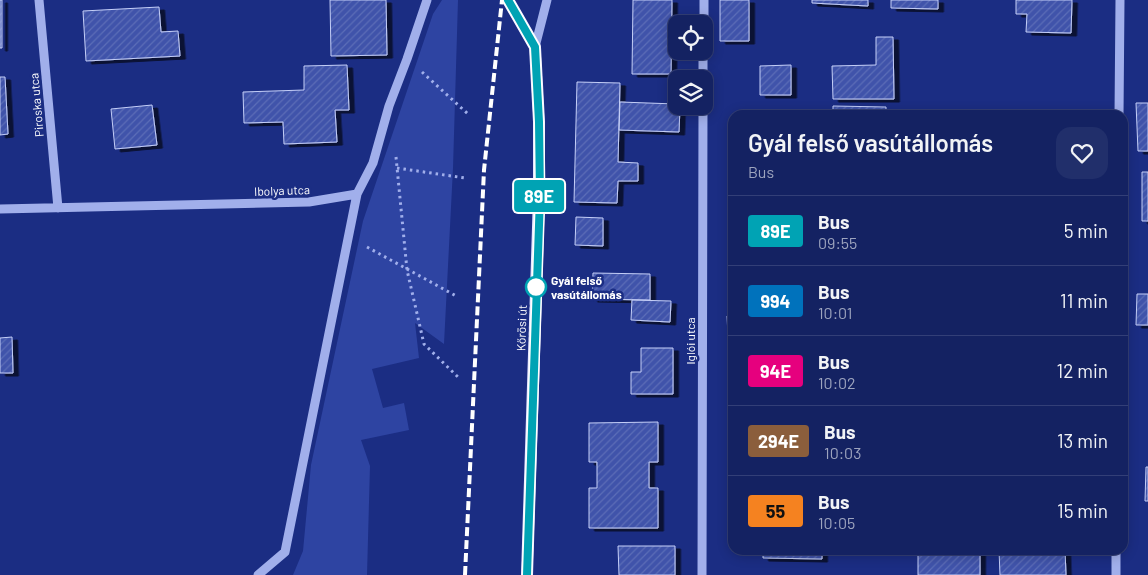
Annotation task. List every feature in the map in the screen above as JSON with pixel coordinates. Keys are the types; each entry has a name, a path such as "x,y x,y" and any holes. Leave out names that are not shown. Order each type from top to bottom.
{"main road":[{"name":"Kőrösi út","path":"508,0 535,47 539,122 540,196 527,575"}],"street":[{"name":"Piroska utca","path":"39,0 58,208"},
{"path":"258,575 285,552 356,194 373,163 389,106 427,0"},
{"path":"535,47 547,0"},
{"path":"704,0 704,15"},
{"path":"1119,110 1120,0"},
{"name":"Iglói utca","path":"702,575 703,115"},
{"name":"Ibolya utca","path":"0,209 309,202 356,194"},
{"path":"1116,555 1116,575"}],"path":[{"path":"407,59 468,114"},
{"path":"396,151 407,270 424,344 460,379"},
{"path":"373,163 465,178"},
{"path":"349,236 458,297"}],"shaded area":[{"path":"442,0 458,0 453,168 444,344 415,323 419,358 372,369 383,408 404,403 409,430 361,440 370,466 367,575 293,575 303,551 311,465 363,221 433,14"}],"building":[{"path":"0,0 2,0 2,48 0,48"},
{"path":"330,0 386,0 387,55 331,56"},
{"path":"633,0 672,0 672,15 668,15 668,60 671,60 671,70 668,70 668,74 632,74"},
{"path":"720,0 749,0 749,41 720,41"},
{"path":"812,0 868,0 868,6 812,3"},
{"path":"891,0 938,0 938,9 891,8"},
{"path":"1016,0 1072,0 1071,33 1026,32 1027,14 1016,14"},
{"path":"159,7 161,32 178,31 180,56 86,61 83,11"},
{"path":"876,37 893,37 894,99 833,99 832,66 876,65"},
{"path":"347,65 349,110 335,110 337,142 284,144 283,122 244,123 243,92 304,90 304,66"},
{"path":"791,65 791,95 760,95 760,66"},
{"path":"0,77 5,77 8,134 0,135"},
{"path":"577,82 620,83 618,162 638,163 638,181 618,181 617,203 574,202"},
{"path":"620,102 668,104 668,115 680,115 679,132 619,130"},
{"path":"1136,103 1148,103 1148,151 1138,151"},
{"path":"152,105 157,145 115,149 111,109"},
{"path":"833,106 886,107 886,110 833,110"},
{"path":"1142,172 1148,172 1148,221 1142,221"},
{"path":"576,217 603,218 603,246 575,245"},
{"path":"593,273 650,274 650,300 592,299"},
{"path":"1137,294 1148,294 1148,325 1136,325"},
{"path":"632,300 671,301 670,322 631,320"},
{"path":"12,337 13,373 0,373 0,338"},
{"path":"641,348 673,348 673,394 631,394 631,372 641,372"},
{"path":"658,422 658,462 649,462 649,488 658,488 658,528 589,528 589,488 597,488 597,462 589,462 589,423"},
{"path":"1146,467 1148,467 1148,501 1145,501"},
{"path":"618,546 675,546 675,575 619,575"},
{"path":"763,555 822,555 822,559 763,558"},
{"path":"918,555 980,555 980,575 918,575"},
{"path":"999,555 1065,555 1066,575 1000,575"}],"railway":[{"path":"465,575 484,170 502,0"}],"bus line":[{"name":"89E","path":"508,0 535,47 539,122 540,196 527,575"}],"place":[{"name":"Gyál felső vasútállomás","path":"536,287"}]}
